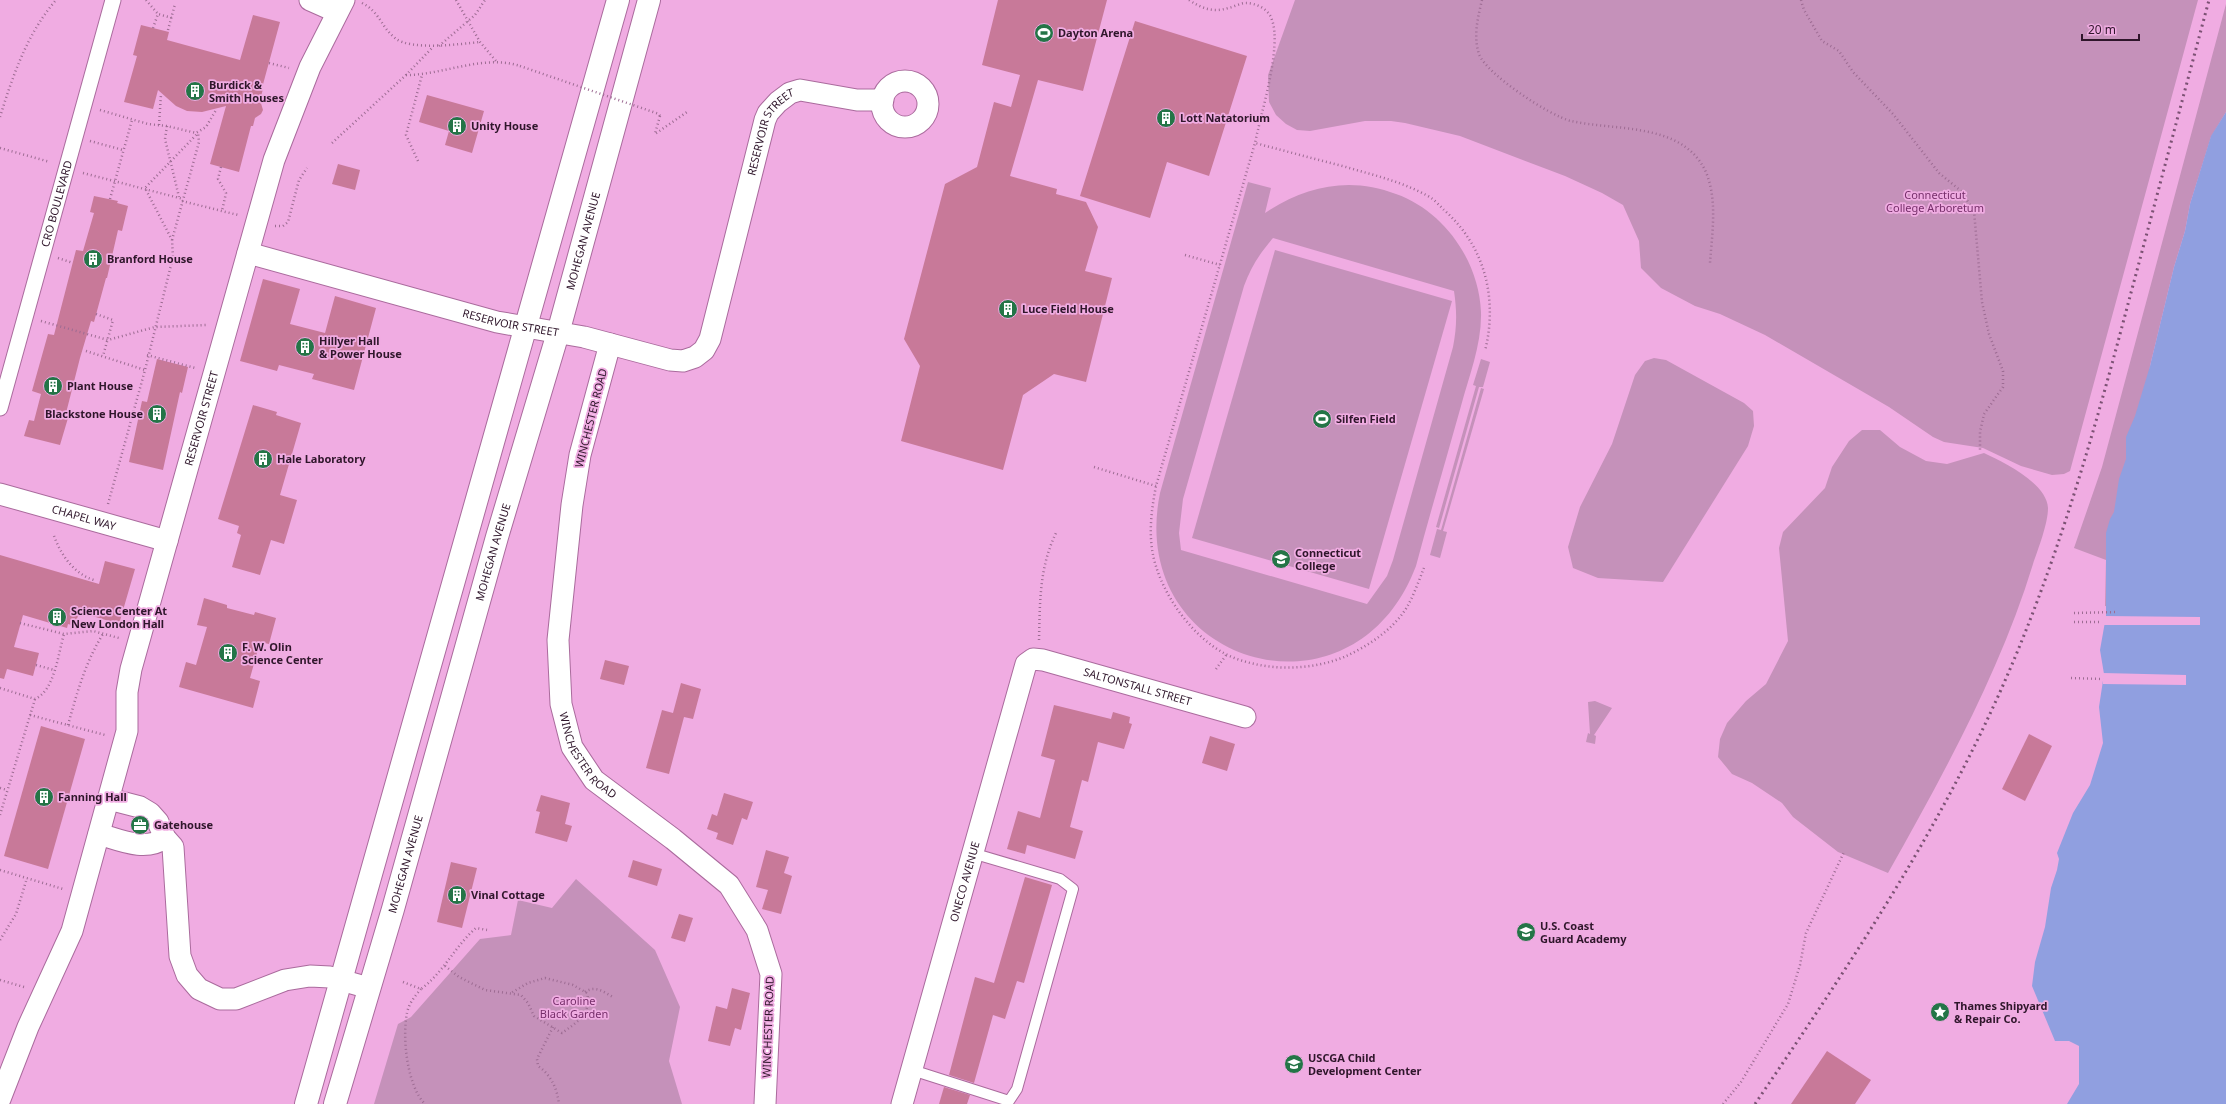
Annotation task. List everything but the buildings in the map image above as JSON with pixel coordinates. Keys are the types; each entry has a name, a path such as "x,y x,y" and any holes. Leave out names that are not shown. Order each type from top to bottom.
{"highway":[{"path":"306,1104 437,636 527,328 618,0"},
{"name":"MOHEGAN AVENUE","path":"334,1104 369,988 497,537 558,333 649,0"}],"street":[{"name":"CRO BOULEVARD","path":"0,408 74,136 113,0"},
{"path":"248,253 284,131 310,67 340,6 310,0"},
{"name":"RESERVOIR STREET","path":"0,1099 28,1027 70,937 128,729 127,692 131,669 248,253 497,322 610,344 679,361 691,360 704,350 710,339 768,113 778,102 790,93 800,90 857,100 883,100"},
{"name":"WINCHESTER ROAD","path":"610,344 580,455 572,505 558,640 561,704 572,747 594,780 673,839 729,885 757,930 771,974 765,1104"},
{"name":"CHAPEL WAY","path":"0,494 167,541"},
{"name":"SALTONSTALL STREET","path":"1034,660 1245,717"},
{"name":"ONECO AVENUE","path":"902,1104 1024,668 1034,660"},
{"path":"109,798 140,807 150,813 158,822 165,838 171,843 174,850 180,956 187,975 199,989 212,996 232,1000 248,996 296,977 319,976 341,980 369,988"},
{"path":"99,834 139,844 150,844 165,838"}],"lane":[{"path":"912,1070 1009,1101 1017,1089 1022,1074 1073,889 1060,879 972,853"}],"path":[{"path":"0,117 25,47 39,21 56,0"},
{"path":"146,0 158,14 172,18"},
{"path":"356,0 376,12 395,38 400,41 433,46 480,42"},
{"path":"456,0 480,42 496,61"},
{"path":"438,46 480,10 485,0"},
{"path":"1188,0 1198,6 1215,11 1244,1 1255,4 1265,10 1272,18 1275,32 1273,58 1255,143 1156,486 1151,516 1152,549 1161,583 1176,610 1194,629 1227,654 1239,660 1270,667 1297,667 1330,662 1358,651 1387,630 1407,607 1424,568"},
{"path":"1482,0 1476,24 1479,55 1497,76 1527,99 1569,121 1661,135 1685,145 1704,170 1712,192 1710,263"},
{"path":"1801,0 1804,10 1822,41 1838,51 1853,72 1893,114 1939,173 1961,191 1974,211 1982,302 1989,334 2003,371 2003,387 1984,414 1980,432 1980,451"},
{"path":"168,30 175,4"},
{"path":"153,28 158,14"},
{"path":"332,142 406,76 433,46"},
{"path":"406,76 422,75 496,61 520,66 659,114 654,134 661,132 687,112"},
{"path":"268,63 294,70"},
{"path":"418,161 406,135 422,75"},
{"path":"160,125 161,94"},
{"path":"83,105 132,120 198,133"},
{"path":"145,188 209,123 216,110"},
{"path":"110,199 116,182 132,120"},
{"path":"167,126 164,137 179,198"},
{"path":"106,511 145,370 147,355 173,257 172,240 199,142 198,133"},
{"path":"74,136 124,150"},
{"path":"1255,143 1396,181 1428,196 1454,219 1476,250 1488,281 1491,310 1490,330 1485,351"},
{"path":"0,148 55,163"},
{"path":"221,167 218,179 226,193 222,211"},
{"path":"272,225 280,227 288,222 300,180 307,168"},
{"path":"79,171 116,182 145,188 244,217"},
{"path":"145,188 172,240"},
{"path":"1185,255 1220,265"},
{"path":"96,314 113,319 103,356"},
{"path":"26,316 108,340 155,327 214,325"},
{"path":"86,351 145,370"},
{"path":"147,355 201,370"},
{"path":"132,416 138,417"},
{"path":"1094,467 1156,486"},
{"path":"1034,660 1042,574 1047,552 1056,533"},
{"path":"54,536 61,552 70,564 87,578 94,580"},
{"path":"2074,613 2118,612"},
{"path":"2074,622 2099,622"},
{"path":"20,624 64,634 93,631 125,640"},
{"path":"0,688 35,699 42,696 47,690 64,634"},
{"path":"68,725 91,654 103,634"},
{"path":"1216,669 1227,654"},
{"path":"36,665 54,670"},
{"path":"2071,678 2103,679"},
{"path":"0,815 35,699"},
{"path":"30,714 112,737"},
{"path":"0,788 8,790"},
{"path":"1723,1104 1741,1082 1788,1004 1800,965 1806,933 1844,852"},
{"path":"0,870 69,891"},
{"path":"0,940 16,914 27,878"},
{"path":"425,1104 419,1098 413,1083 406,1047 407,1014 414,997 445,966 464,940 476,928 487,930"},
{"path":"445,966 479,987 498,992 521,995 528,1003 534,1016 562,1033 583,1017 588,1007 585,992 573,985 545,978 528,983 511,993"},
{"path":"0,980 24,987"},
{"path":"403,982 421,989"},
{"path":"585,992 590,989 596,989 613,997"},
{"path":"553,1027 537,1059 538,1066 547,1072 553,1083 559,1104"}],"green space":[{"name":"Connecticut College Arboretum","path":"1295,0 2198,0 2070,471 2064,474 2052,475 2021,466 1983,448 1944,442 1933,437 1889,407 1765,335 1720,314 1695,306 1661,288 1641,268 1639,241 1623,205 1602,193 1565,176 1460,136 1405,123 1391,121 1365,121 1310,131 1297,130 1286,124 1276,115 1269,102 1268,75"},
{"path":"2226,4 2226,112 2211,137 2190,204 2185,231 2174,267 2150,366 2129,608 2105,606 2106,560 2074,548 2102,467"},
{"path":"1248,182 1271,188 1265,213 1296,196 1312,190 1345,185 1362,186 1396,194 1413,202 1429,212 1443,225 1456,240 1474,274 1479,293 1481,324 1474,360 1416,566 1385,618 1344,649 1298,661 1251,656 1209,635 1176,600 1158,552 1160,493","holes":["1273,238 1454,291 1456,319 1453,347 1393,560 1387,576 1367,604 1181,550 1179,533 1183,499 1244,286 1256,260"]},
{"name":"Silfen Field","path":"1275,250 1452,301 1369,589 1192,538"},
{"path":"1654,358 1666,360 1744,403 1753,411 1754,426 1748,446 1663,582 1598,578 1573,568 1568,547 1580,507 1612,444 1635,375 1645,361"},
{"path":"1481,359 1490,362 1483,387 1479,387 1439,528 1436,527 1476,386 1473,385"},
{"path":"1481,388 1484,389 1443,531 1447,532 1440,558 1430,555 1437,529 1441,530"},
{"path":"1862,430 1880,430 1900,447 1926,461 1947,464 1984,453 2023,474 2040,490 2046,499 2048,508 2048,514 2042,536 2020,604 1987,683 1949,761 1888,873 1838,852 1793,817 1782,803 1752,783 1732,774 1718,757 1720,739 1727,723 1746,701 1766,684 1788,641 1779,548 1783,532 1825,488 1832,467 1849,441"},
{"path":"1595,701 1612,708 1594,735 1596,736 1595,744 1586,742 1588,733 1590,734 1588,702"},
{"name":"Caroline Black Garden","path":"576,879 655,950 680,1007 669,1061 682,1104 374,1104 398,1024 411,1017 480,939 511,935 518,900 552,908"}],"water":[{"path":"2226,112 2226,1104 2067,1104 2079,1084 2079,1046 2069,1041 2055,1041 2032,986 2035,962 2045,927 2051,888 2057,870 2059,859 2057,853 2073,813 2090,785 2103,743 2099,707 2104,674 2100,650 2106,616 2106,533 2110,519 2114,512 2119,479 2126,459 2126,437 2135,416 2150,366 2174,267 2185,231 2190,204 2211,136"}],"pier":[{"path":"2104,616 2200,617 2200,625 2102,625"},
{"path":"2103,673 2186,675 2186,685 2103,684"}],"railway":[{"path":"1755,1104 1857,951 1920,847 1950,794 1978,739 2023,637 2074,496 2102,400 2209,0"}],"place":[{"name":"Dayton Arena","path":"1044,33"},
{"name":"Burdick & Smith Houses","path":"195,91"},
{"name":"Lott Natatorium","path":"1166,118"},
{"name":"Unity House","path":"457,126"},
{"name":"Branford House","path":"93,259"},
{"name":"Luce Field House","path":"1008,309"},
{"name":"Hillyer Hall & Power House","path":"305,347"},
{"name":"Plant House","path":"53,386"},
{"name":"Blackstone House","path":"157,414"},
{"name":"Silfen Field","path":"1322,419"},
{"name":"Hale Laboratory","path":"263,459"},
{"name":"Connecticut College","path":"1281,559"},
{"name":"Science Center At New London Hall","path":"57,617"},
{"name":"F. W. Olin Science Center","path":"228,653"},
{"name":"Fanning Hall","path":"44,797"},
{"name":"Gatehouse","path":"140,825"},
{"name":"Vinal Cottage","path":"457,895"},
{"name":"U.S. Coast Guard Academy","path":"1526,932"},
{"name":"Thames Shipyard & Repair Co.","path":"1940,1012"},
{"name":"USCGA Child Development Center","path":"1294,1064"}]}
